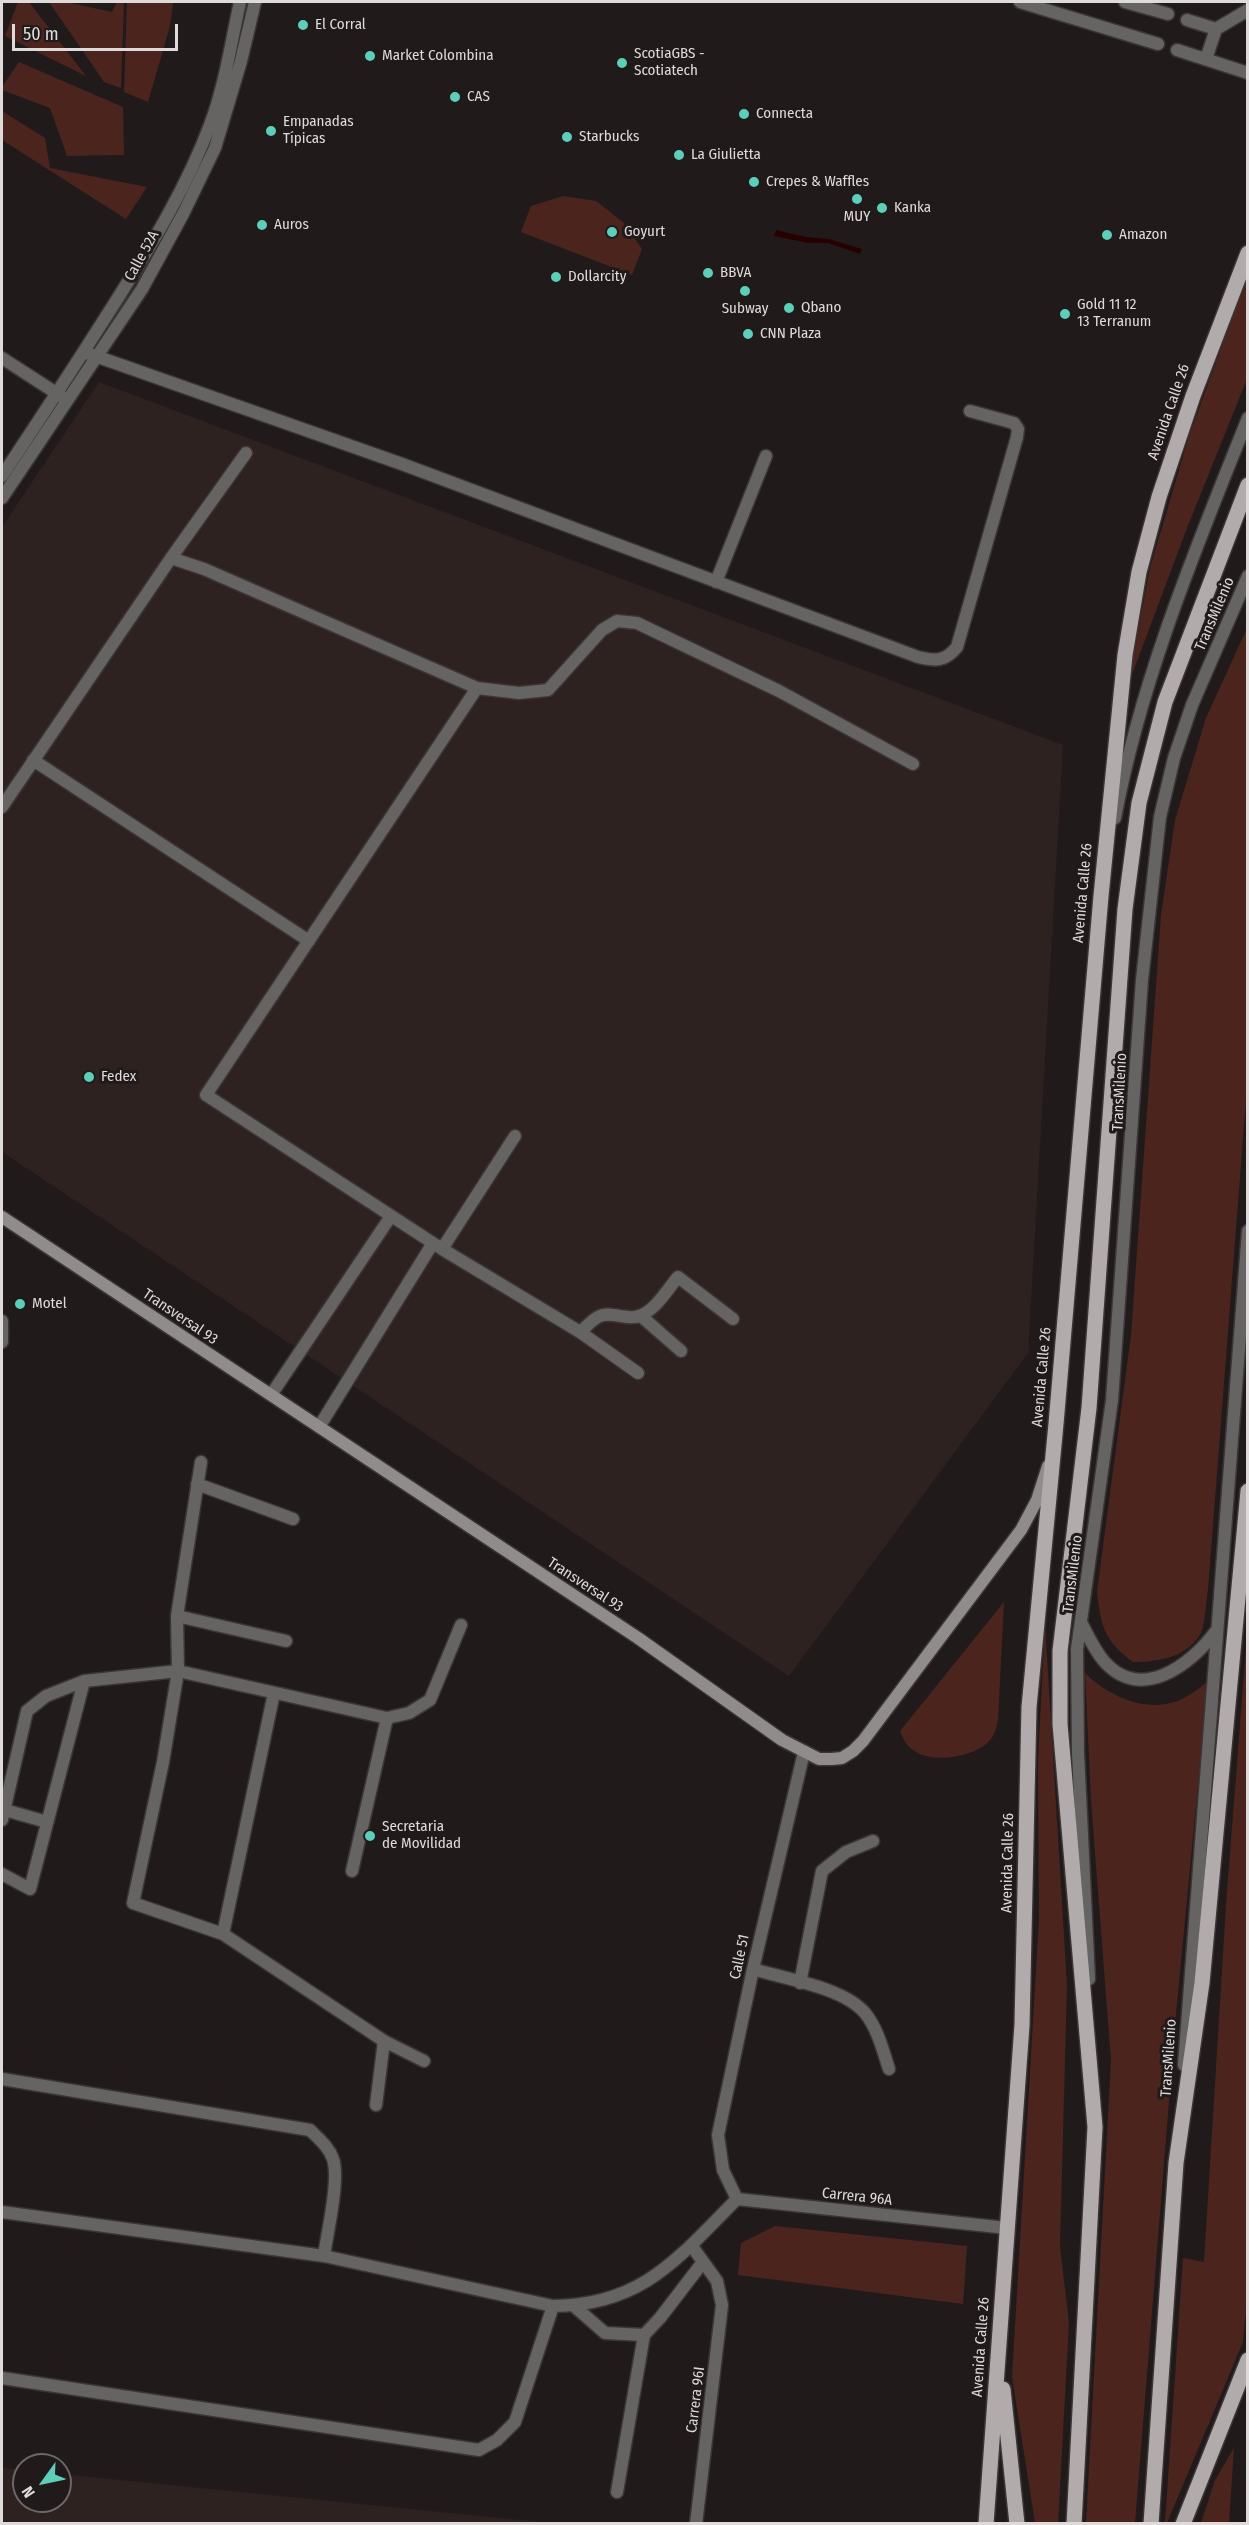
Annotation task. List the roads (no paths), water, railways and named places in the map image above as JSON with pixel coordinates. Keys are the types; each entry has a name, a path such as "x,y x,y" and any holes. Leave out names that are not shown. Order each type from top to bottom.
{"main road":[{"name":"Avenida Calle 26","path":"986,2523 1022,2025 1029,1707 1101,896 1125,655 1139,572 1159,497 1193,396 1248,253"},
{"path":"1074,2523 1095,2127 1060,1724 1060,1651 1089,1408 1125,909 1139,803 1165,702 1248,485"},
{"name":"Transversal 93","path":"2,1217 638,1638 782,1740 819,1759 842,1758 862,1741 1022,1530 1037,1500 1053,1451"},
{"path":"1151,2523 1176,2163 1202,1983 1248,1491"},
{"path":"999,2341 1017,2523"},
{"path":"1183,2523 1248,2360"}],"street":[{"name":"Calle 52A","path":"2,498 90,354 188,179 210,124 223,83 240,2"},
{"name":"Calle 52A","path":"90,354 142,289 183,214 215,148 241,61 255,2"},
{"path":"1020,2 1158,44"},
{"path":"1125,2 1168,14"},
{"path":"1206,59 1216,29 1248,10"},
{"path":"1187,20 1216,29"},
{"path":"1177,50 1245,71"},
{"path":"90,354 402,464 918,657 934,661 950,656 957,647 1017,437 1018,429 1014,423 970,411"},
{"path":"2,358 62,397"},
{"name":"Calle 52A","path":"2,476 62,397"},
{"path":"1101,896 1118,802 1150,676 1191,560 1248,418"},
{"path":"2,807 171,558 246,453"},
{"path":"716,582 766,456"},
{"path":"171,558 204,569 477,688 519,693 548,690 602,630 617,621 637,623 779,691 913,764"},
{"name":"TransMilenio","path":"1088,2039 1089,1967 1076,1688 1077,1649 1112,1400 1142,980 1160,817 1174,758 1192,705 1248,576"},
{"path":"477,688 206,1095 438,1246 580,1332 639,1373"},
{"path":"33,760 309,941"},
{"path":"319,1427 438,1246 515,1137"},
{"path":"271,1395 391,1216"},
{"name":"TransMilenio","path":"1176,2163 1248,1231"},
{"path":"580,1332 599,1316 611,1314 628,1318 641,1316 654,1306 678,1277 733,1319"},
{"path":"641,1316 681,1351"},
{"path":"2,1321 2,1342"},
{"path":"201,1461 177,1616 177,1671 163,1762 133,1903 223,1934 384,2041 424,2061"},
{"path":"197,1484 293,1519"},
{"path":"177,1616 286,1641"},
{"name":"TransMilenio","path":"1082,1624 1104,1661 1118,1673 1131,1677 1154,1678 1173,1672 1192,1659 1216,1631"},
{"path":"48,1822 3,1815 27,1711 46,1695 84,1681 177,1671 387,1718 409,1713 430,1700 461,1625"},
{"path":"2,1874 30,1889 84,1681"},
{"path":"223,1934 274,1693"},
{"path":"352,1871 387,1718"},
{"name":"Calle 51","path":"736,2199 723,2170 718,2135 753,1969 804,1752"},
{"path":"801,1983 822,1871 846,1852 873,1841"},
{"path":"753,1969 848,1998 865,2014 875,2030 889,2069"},
{"path":"376,2105 384,2041"},
{"path":"2,2079 310,2130 326,2145 333,2160 335,2177 324,2256"},
{"path":"2,2212 324,2256 553,2306 574,2306 637,2288 662,2272 736,2199"},
{"name":"Carrera 96A","path":"736,2199 1007,2228"},
{"path":"617,2492 644,2335 703,2262 691,2245"},
{"name":"Carrera 96I","path":"696,2523 722,2306 717,2282 703,2262"},
{"path":"2,2378 479,2450 497,2440 515,2422 553,2306"},
{"path":"574,2306 605,2333 644,2335"}],"place":[{"name":"El Corral","path":"303,25"},
{"name":"Market Colombina","path":"370,56"},
{"name":"ScotiaGBS - Scotiatech","path":"622,63"},
{"name":"CAS","path":"455,97"},
{"name":"Connecta","path":"744,114"},
{"name":"Empanadas Típicas","path":"271,131"},
{"name":"Starbucks","path":"567,137"},
{"name":"La Giulietta","path":"679,155"},
{"name":"Crepes & Waffles","path":"754,182"},
{"name":"MUY","path":"857,199"},
{"name":"Kanka","path":"882,208"},
{"name":"Auros","path":"262,225"},
{"name":"Goyurt","path":"612,232"},
{"name":"Amazon","path":"1107,235"},
{"name":"BBVA","path":"708,273"},
{"name":"Dollarcity","path":"556,277"},
{"name":"Subway","path":"745,291"},
{"name":"Qbano","path":"789,308"},
{"name":"Gold 11 12 13 Terranum","path":"1065,314"},
{"name":"CNN Plaza","path":"748,334"},
{"name":"Fedex","path":"89,1077"},
{"name":"Motel","path":"20,1304"},
{"name":"Secretaria de Movilidad","path":"370,1836"}]}
